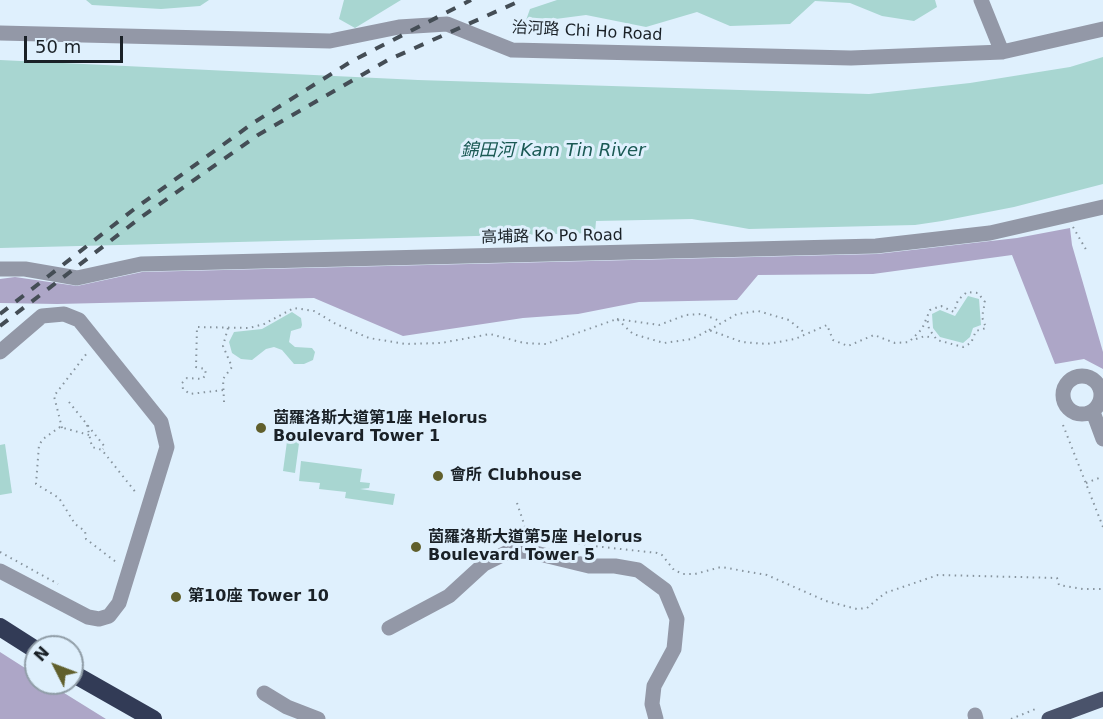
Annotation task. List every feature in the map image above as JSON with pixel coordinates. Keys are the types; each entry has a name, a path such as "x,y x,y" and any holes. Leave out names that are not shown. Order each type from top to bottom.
{"highway":[{"path":"0,627 24,642"},
{"path":"84,679 153,719"}],"main road":[{"path":"1049,719 1103,699"}],"street":[{"path":"981,0 1002,52"},
{"name":"治河路 Chi Ho Road","path":"0,33 330,41 399,27 447,24 512,50 851,58 1002,52 1103,29"},
{"name":"高埔路 Ko Po Road","path":"0,269 25,269 77,278 141,264 876,246 958,238 1070,216 1103,207"},
{"path":"0,352 42,316 56,313 72,316 85,325 156,416 164,429 167,447 119,603 109,616 99,619 88,617 0,571"},
{"path":"1093,412 1103,438"},
{"path":"389,628 449,596 491,559 508,552 526,551 589,566 615,566 638,570 665,590 677,619 674,649 654,687 652,704 656,719"},
{"path":"264,693 318,719"}],"path":[{"path":"1070,216 1076,234 1088,253"},
{"path":"709,330 730,339 753,344 781,342 827,325 829,336 842,346 874,335 900,344 913,340 925,336 959,347 971,343 976,331 986,328 982,317 985,302 978,293 967,292 958,300 956,310 952,312 941,306 934,307 913,340"},
{"path":"223,390 190,394 184,392 182,386 187,378 199,380 206,375 205,369 196,367 197,327 257,326 287,310 301,308 314,311 352,332 387,342 423,344 490,334 535,344 565,339 588,328 617,319 659,325 673,322 686,315 702,314 720,321"},
{"path":"617,319 633,334 664,343 692,339 720,321 747,312 769,313 789,320 806,334"},
{"path":"927,317 929,330 938,340"},
{"path":"224,402 223,379 232,367 223,346 228,327"},
{"path":"62,428 54,396 91,349"},
{"path":"69,402 105,447 102,450"},
{"path":"1063,424 1103,526"},
{"path":"87,425 92,447 102,450 142,500"},
{"path":"89,435 62,428 41,441 36,484 59,498 75,524 85,531 86,539 121,566"},
{"path":"1086,483 1100,478"},
{"path":"517,503 527,532 585,544 662,555 674,570 683,574 695,574 722,567 767,575 826,601 857,609 867,608 885,593 938,575 1057,578 1059,585 1103,589"},
{"path":"1098,513 1103,512"},
{"path":"0,552 62,586"}],"shaded area":[{"path":"1070,228 1072,245 1103,352 1103,369 1084,359 1055,364 1012,255 873,274 758,275 737,300 639,302 578,314 523,318 403,336 314,298 57,304 0,303 0,279 15,277 77,286 142,272 877,254 1017,238"},
{"path":"0,652 24,667 24,695 67,695 106,719 0,719"}],"water":[{"path":"86,0 209,0 200,6 161,9 92,5"},
{"path":"344,0 401,0 355,28 339,19"},
{"path":"557,0 935,0 937,7 914,21 882,16 850,3 815,1 790,24 730,26 697,12 646,27 586,15 525,23 530,9"},
{"name":"錦田河 Kam Tin River","path":"1103,57 1103,184 1014,207 942,221 915,225 749,229 692,219 596,221 595,233 0,248 0,60 418,80 869,94 970,83 1070,67"},
{"path":"968,296 979,299 981,325 973,328 970,337 963,343 940,337 933,328 932,314 940,310 955,316"},
{"path":"292,312 301,318 302,325 301,328 291,331 289,342 295,347 312,348 315,352 313,360 304,364 294,364 282,350 274,347 266,349 252,360 241,359 232,353 229,342 234,332 262,329"},
{"path":"288,434 300,436 295,473 283,471"},
{"path":"5,444 12,493 0,495 0,445"},
{"path":"301,461 362,469 360,482 370,483 369,488 360,489 395,494 393,505 345,498 346,492 319,489 320,483 299,481"}],"railway":[{"path":"0,314 133,210 253,123 352,61 471,0"},
{"path":"0,326 140,218 258,135 388,60 522,0"}],"place":[{"name":"茵羅洛斯大道第1座 Helorus Boulevard Tower 1","path":"261,428"},
{"name":"會所 Clubhouse","path":"438,476"},
{"name":"茵羅洛斯大道第5座 Helorus Boulevard Tower 5","path":"416,547"},
{"name":"第10座 Tower 10","path":"176,597"}]}
